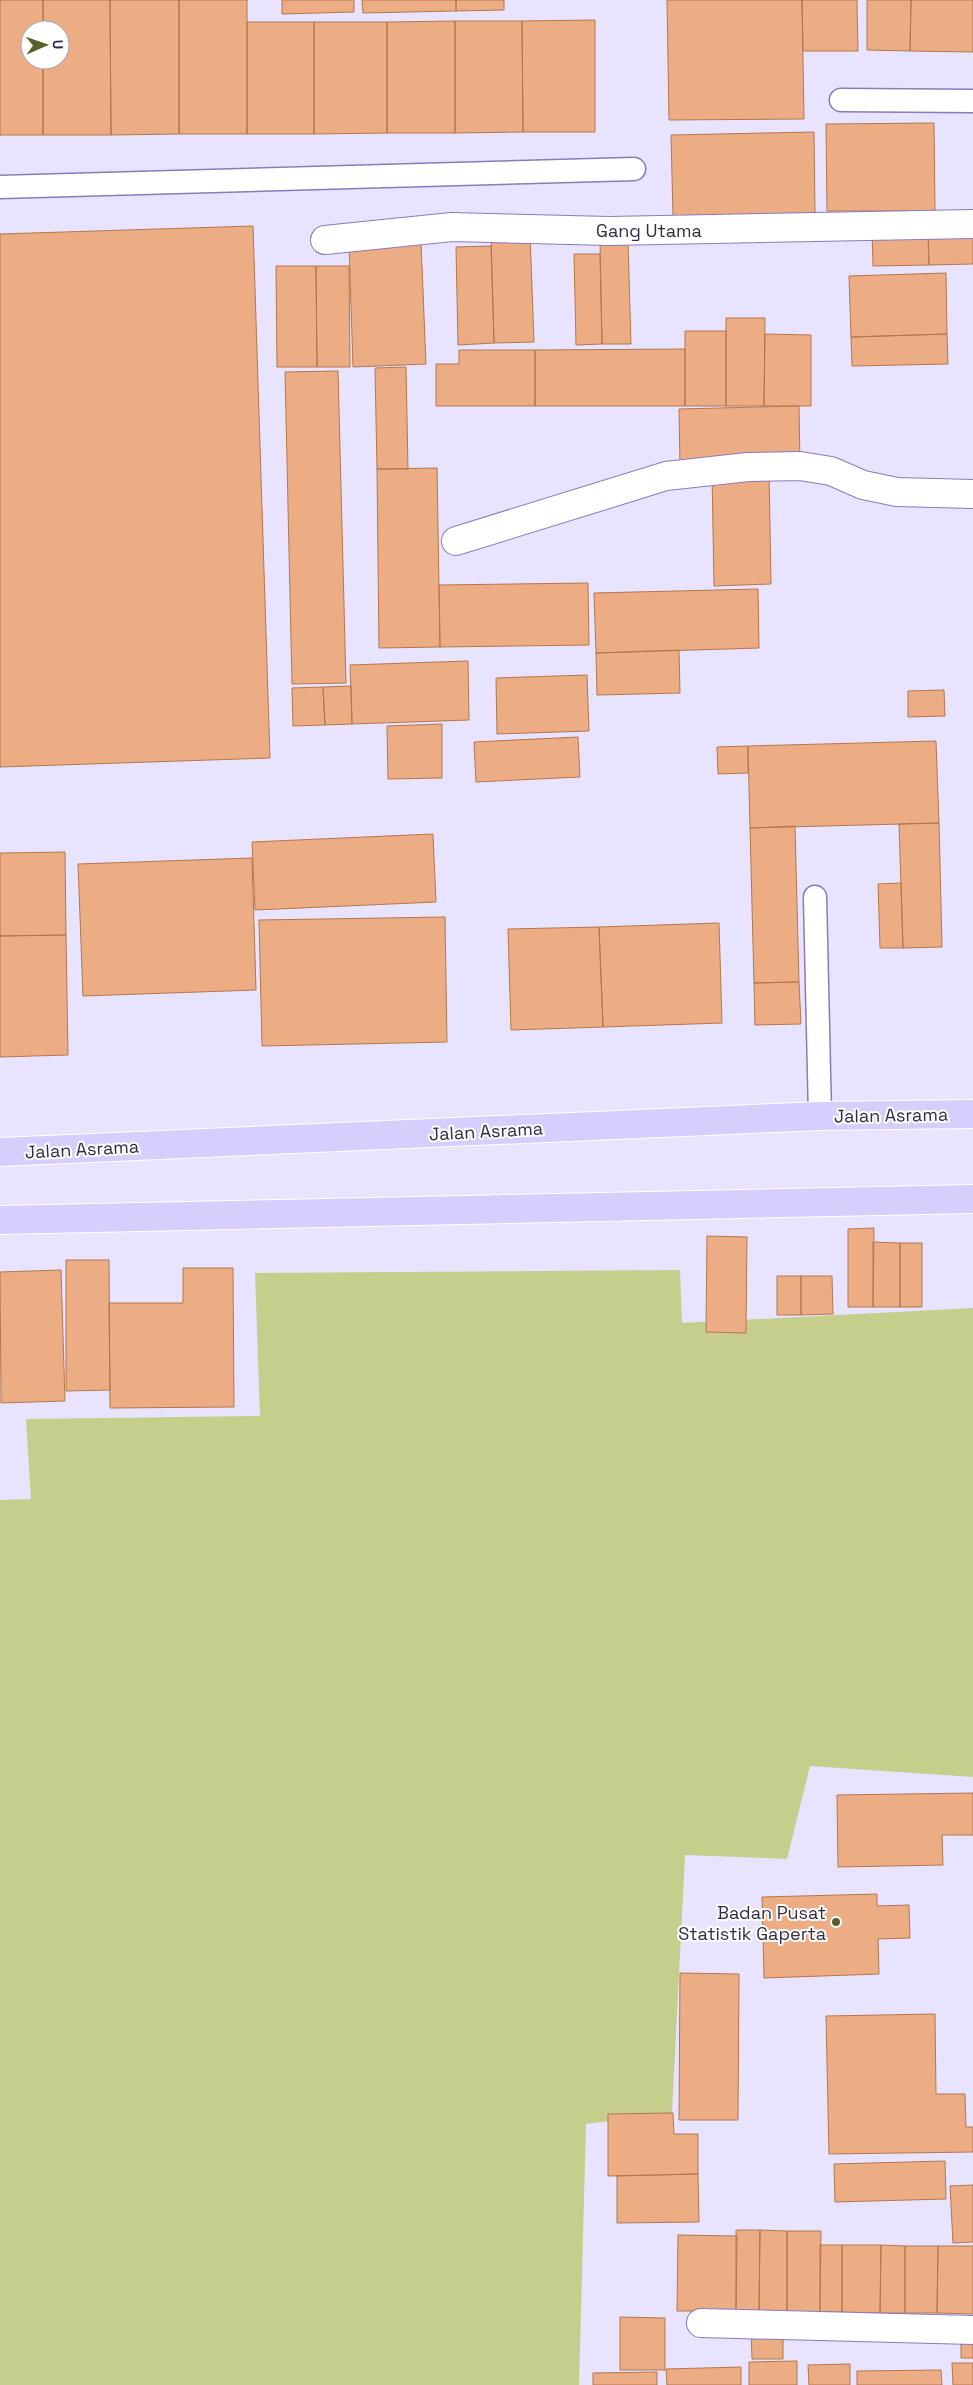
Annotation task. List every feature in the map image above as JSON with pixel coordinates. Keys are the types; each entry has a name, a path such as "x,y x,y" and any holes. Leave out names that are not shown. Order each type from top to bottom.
{"highway":[{"name":"Jalan Asrama","path":"0,1152 820,1116 973,1114"},
{"path":"0,1220 973,1199"}],"street":[{"name":"Gang Utama","path":"325,240 452,227 609,231 973,224"},
{"path":"456,541 666,476 700,471 748,467 800,466 831,471 863,485 897,492 973,494"},
{"path":"701,2324 973,2330"}],"lane":[{"path":"840,100 973,101"},
{"path":"0,187 634,169"},
{"path":"814,897 820,1116"}],"green space":[{"path":"680,1270 682,1323 973,1308 973,1777 810,1766 787,1859 685,1855 672,2113 586,2124 579,2385 0,2385 0,1500 31,1499 26,1419 260,1416 255,1273"}],"building":[{"path":"0,0 43,0 43,20 20,20 20,70 43,70 43,135 0,135"},
{"path":"43,0 110,0 111,135 43,135 43,70 70,70 70,20 43,20"},
{"path":"110,0 179,0 179,134 111,135"},
{"path":"179,0 247,0 247,134 179,134"},
{"path":"282,0 354,0 354,12 282,14"},
{"path":"362,0 456,0 456,11 363,13"},
{"path":"456,0 504,0 504,10 456,11"},
{"path":"667,0 802,0 804,119 669,120"},
{"path":"802,0 857,0 858,51 803,51"},
{"path":"867,0 911,0 910,51 867,50"},
{"path":"911,0 973,0 973,52 910,51"},
{"path":"595,20 595,132 523,132 522,21"},
{"path":"455,21 522,21 523,132 455,133"},
{"path":"455,21 455,133 387,133 387,22"},
{"path":"247,22 314,22 314,134 247,134"},
{"path":"314,22 387,22 387,133 314,134"},
{"path":"934,123 935,211 827,211 826,124"},
{"path":"814,132 815,213 673,216 671,135"},
{"path":"253,226 270,758 0,767 0,234"},
{"path":"973,230 973,264 929,265 928,231"},
{"path":"872,231 928,231 929,265 873,266"},
{"path":"530,233 534,342 494,343 491,234"},
{"path":"628,241 631,344 602,344 600,242"},
{"path":"421,242 426,364 353,367 349,244"},
{"path":"491,246 494,343 458,345 456,247"},
{"path":"574,254 600,254 602,344 576,345"},
{"path":"276,266 316,266 317,367 277,367"},
{"path":"316,266 349,266 350,367 317,367"},
{"path":"946,273 947,334 851,337 849,276"},
{"path":"726,318 765,318 764,406 726,406"},
{"path":"685,331 726,331 726,406 685,406"},
{"path":"765,334 811,335 811,406 764,406"},
{"path":"947,334 948,364 852,366 851,337"},
{"path":"685,349 685,406 535,406 535,350"},
{"path":"459,350 535,350 535,406 436,406 436,364 459,364"},
{"path":"406,367 408,469 377,469 375,368"},
{"path":"338,371 346,683 292,684 285,372"},
{"path":"799,406 800,464 680,467 679,409"},
{"path":"437,468 440,647 379,648 377,469"},
{"path":"769,471 771,584 714,586 712,472"},
{"path":"588,583 589,645 440,647 439,585"},
{"path":"758,589 759,648 596,653 594,593"},
{"path":"679,650 680,693 597,695 596,653"},
{"path":"468,661 469,720 352,724 350,665"},
{"path":"587,675 589,731 497,734 496,678"},
{"path":"351,686 352,724 325,725 323,687"},
{"path":"323,687 325,725 293,726 292,688"},
{"path":"944,690 945,716 908,717 908,691"},
{"path":"442,724 442,778 388,779 387,726"},
{"path":"578,737 580,777 476,782 474,742"},
{"path":"936,741 939,823 750,828 748,746"},
{"path":"748,746 748,773 718,774 717,747"},
{"path":"939,823 942,947 903,948 899,824"},
{"path":"795,826 799,982 754,983 750,828"},
{"path":"433,834 436,902 255,910 252,842"},
{"path":"65,852 66,935 0,936 0,853"},
{"path":"252,858 256,990 83,996 78,864"},
{"path":"901,883 903,948 880,948 878,884"},
{"path":"445,917 447,1042 262,1046 259,920"},
{"path":"719,923 722,1023 603,1027 599,927"},
{"path":"599,927 603,1027 511,1030 508,929"},
{"path":"66,935 68,1055 0,1057 0,936"},
{"path":"799,982 801,1024 755,1025 754,983"},
{"path":"874,1228 873,1307 848,1307 848,1229"},
{"path":"707,1236 747,1237 746,1333 706,1332"},
{"path":"873,1242 900,1243 900,1307 873,1307"},
{"path":"900,1243 922,1243 922,1307 900,1307"},
{"path":"66,1260 109,1260 110,1390 66,1391"},
{"path":"183,1268 233,1268 234,1407 110,1408 109,1303 183,1303"},
{"path":"61,1270 65,1401 1,1403 0,1272"},
{"path":"777,1276 801,1276 801,1315 777,1315"},
{"path":"801,1276 832,1276 833,1314 801,1315"},
{"path":"973,1793 973,1835 942,1835 943,1865 838,1867 837,1795"},
{"name":"Badan Pusat Statistik Gaperta","path":"877,1894 877,1906 909,1905 910,1938 878,1939 879,1974 764,1978 762,1897"},
{"path":"680,1973 739,1974 738,2120 679,2120"},
{"path":"935,2014 936,2094 965,2094 966,2127 973,2127 973,2152 829,2154 826,2016"},
{"path":"673,2113 674,2134 698,2134 698,2174 608,2176 608,2114"},
{"path":"945,2161 946,2199 835,2202 834,2164"},
{"path":"698,2174 699,2222 617,2223 617,2176"},
{"path":"973,2185 973,2242 953,2243 950,2186"},
{"path":"736,2230 760,2230 759,2312 736,2311"},
{"path":"760,2230 787,2231 787,2312 759,2312"},
{"path":"787,2231 821,2231 820,2312 787,2312"},
{"path":"678,2235 737,2236 736,2311 677,2311"},
{"path":"820,2245 842,2245 842,2312 820,2312"},
{"path":"842,2245 881,2245 880,2313 842,2312"},
{"path":"881,2245 905,2246 905,2313 880,2313"},
{"path":"905,2246 938,2246 937,2313 905,2313"},
{"path":"938,2246 973,2246 973,2314 937,2313"},
{"path":"620,2317 665,2318 665,2370 620,2370"},
{"path":"783,2330 783,2359 752,2359 751,2331"},
{"path":"961,2333 973,2333 973,2358 961,2358"},
{"path":"797,2361 797,2385 749,2385 749,2362"},
{"path":"952,2363 973,2363 973,2385 953,2385"},
{"path":"850,2364 850,2385 809,2385 808,2365"},
{"path":"741,2367 741,2385 667,2385 666,2369"},
{"path":"941,2370 942,2385 857,2385 857,2371"},
{"path":"657,2372 657,2385 593,2385 593,2373"}],"place":[{"name":"Badan Pusat Statistik Gaperta","path":"836,1922"}]}
